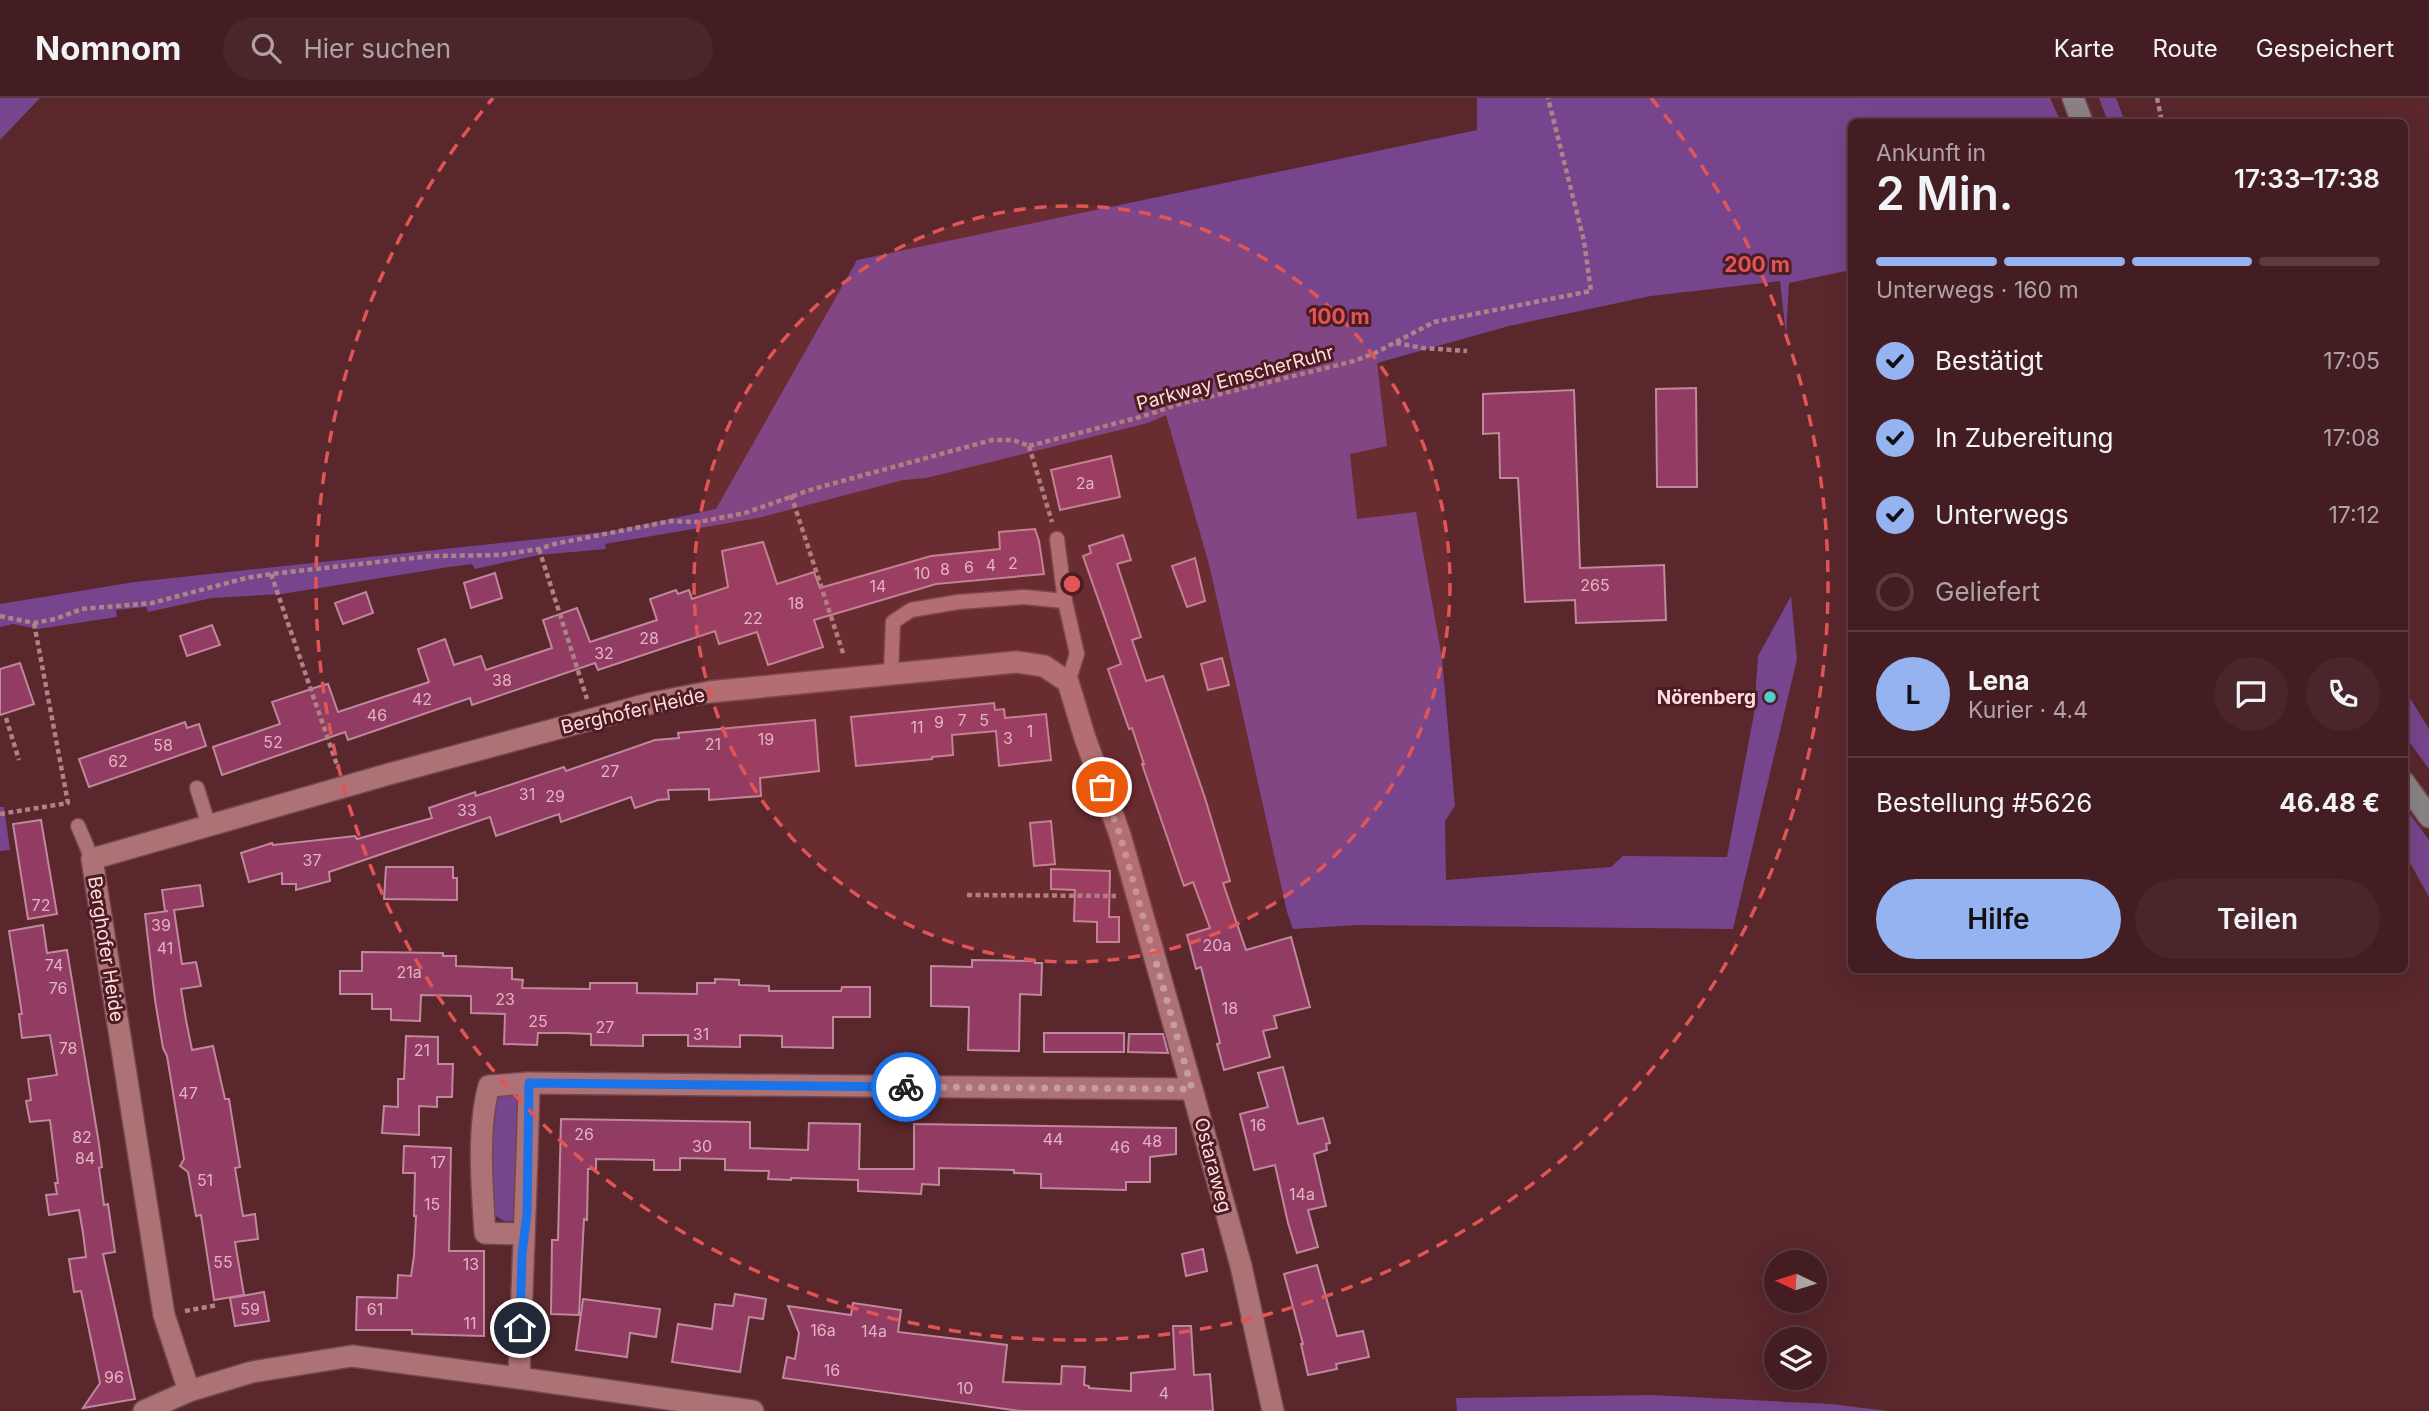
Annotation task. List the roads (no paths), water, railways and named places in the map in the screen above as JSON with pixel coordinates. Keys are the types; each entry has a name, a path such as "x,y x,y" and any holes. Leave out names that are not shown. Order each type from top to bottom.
{"street":[{"path":"2073,98 2081,119"},
{"name":"Berghofer Heide","path":"189,1391 164,1315 92,859 652,702 709,692 1016,662 1044,666 1068,682"},
{"name":"Ostaraweg","path":"1068,682 1138,896 1241,1266 1273,1411"},
{"path":"2408,788 2429,817"},
{"path":"519,1378 529,1083"},
{"path":"524,1234 485,1233 483,1107 489,1086 529,1083 1192,1089"},
{"path":"144,1411 189,1391 252,1372 352,1356 519,1378 650,1404 753,1411"}],"lane":[{"path":"1057,539 1065,601 1077,654 1068,682"},
{"path":"891,673 893,622 911,610 958,602 1024,597 1065,601"},
{"path":"197,788 209,826"},
{"path":"78,826 92,859"}],"place":[{"name":"Nörenberg","path":"1770,697"}]}
